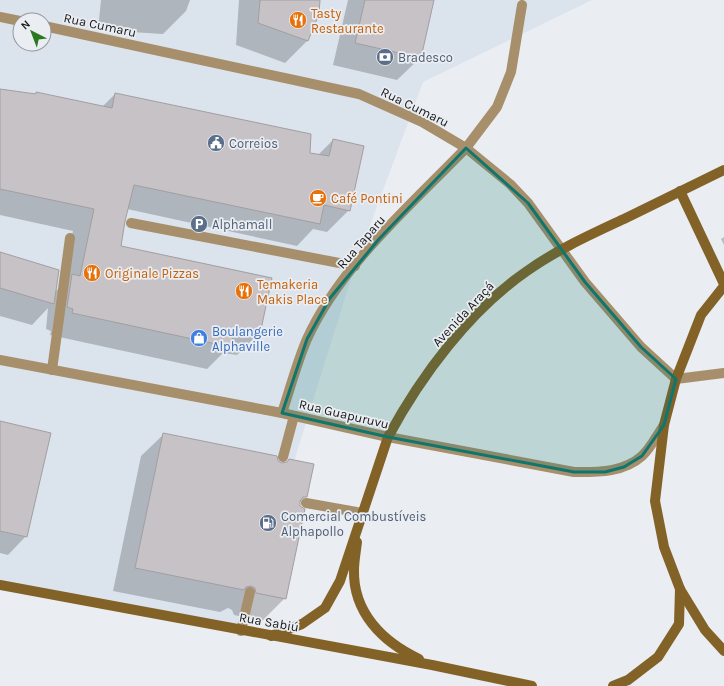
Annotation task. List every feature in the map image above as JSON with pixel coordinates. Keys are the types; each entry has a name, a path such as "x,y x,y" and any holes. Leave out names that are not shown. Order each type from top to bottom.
{"street":[{"name":"Rua Taparu","path":"282,413 307,339 330,298 355,266 379,239 466,148 497,107 511,72 522,5"},
{"path":"0,17 12,19"},
{"name":"Rua Cumaru","path":"52,28 359,94 422,122 466,148 510,184 528,203 585,282 642,347 676,379"},
{"name":"Avenida Araçá","path":"361,514 388,437 400,416 441,356 490,301 526,272 561,249 724,170"},
{"path":"680,191 724,285 701,315 676,379 664,425 655,501 664,547 680,589 705,630 724,651"},
{"path":"132,223 355,266"},
{"path":"52,370 70,238"},
{"name":"Rua Guapuruvu","path":"0,360 282,413 388,437 574,472 605,472 624,467 642,456 664,425"},
{"path":"676,379 724,373"},
{"path":"710,375 724,381"},
{"path":"283,457 294,416"},
{"path":"306,503 361,514"},
{"path":"271,636 302,624 325,608 340,581 361,514"},
{"path":"361,514 354,570 358,600 369,622 384,637 404,652 432,665"},
{"name":"Rua Sabiú","path":"0,585 432,665 532,686"},
{"path":"613,686 628,680 658,657 679,624 680,589"},
{"path":"241,630 250,592"}],"highlighted area":[{"path":"466,148 528,203 585,282 641,347 676,379 664,425 642,456 624,467 605,472 574,472 388,437 282,413 307,339 330,298 379,239"}],"shaded area":[{"path":"0,0 592,0 423,82 355,266 241,631 0,580"}],"building":[{"path":"260,0 320,0 319,14 308,41 258,23"},
{"path":"365,0 434,0 421,58 355,43"},
{"path":"0,89 36,94 36,92 112,108 115,93 311,134 310,153 329,156 333,139 364,146 350,211 324,205 320,224 134,185 125,221 121,246 272,278 260,334 235,329 230,347 72,313 73,309 67,307 72,274 80,276 94,209 0,189"},
{"path":"0,252 59,270 54,304 0,288"},
{"path":"0,421 51,433 27,537 0,531"},
{"path":"163,433 277,456 278,461 282,463 287,462 289,459 314,464 307,497 303,497 300,501 300,506 305,509 286,599 256,593 255,588 251,586 246,587 244,590 135,568"}],"place":[{"name":"Tasty Restaurante","path":"298,20"},
{"name":"Bradesco","path":"385,57"},
{"name":"Correios","path":"216,143"},
{"name":"Café Pontini","path":"318,198"},
{"name":"Alphamall","path":"199,224"},
{"name":"Originale Pizzas","path":"92,273"},
{"name":"Temakeria Makis Place","path":"244,291"},
{"name":"Boulangerie Alphaville","path":"199,338"},
{"name":"Comercial Combustíveis Alphapollo","path":"268,523"}]}
